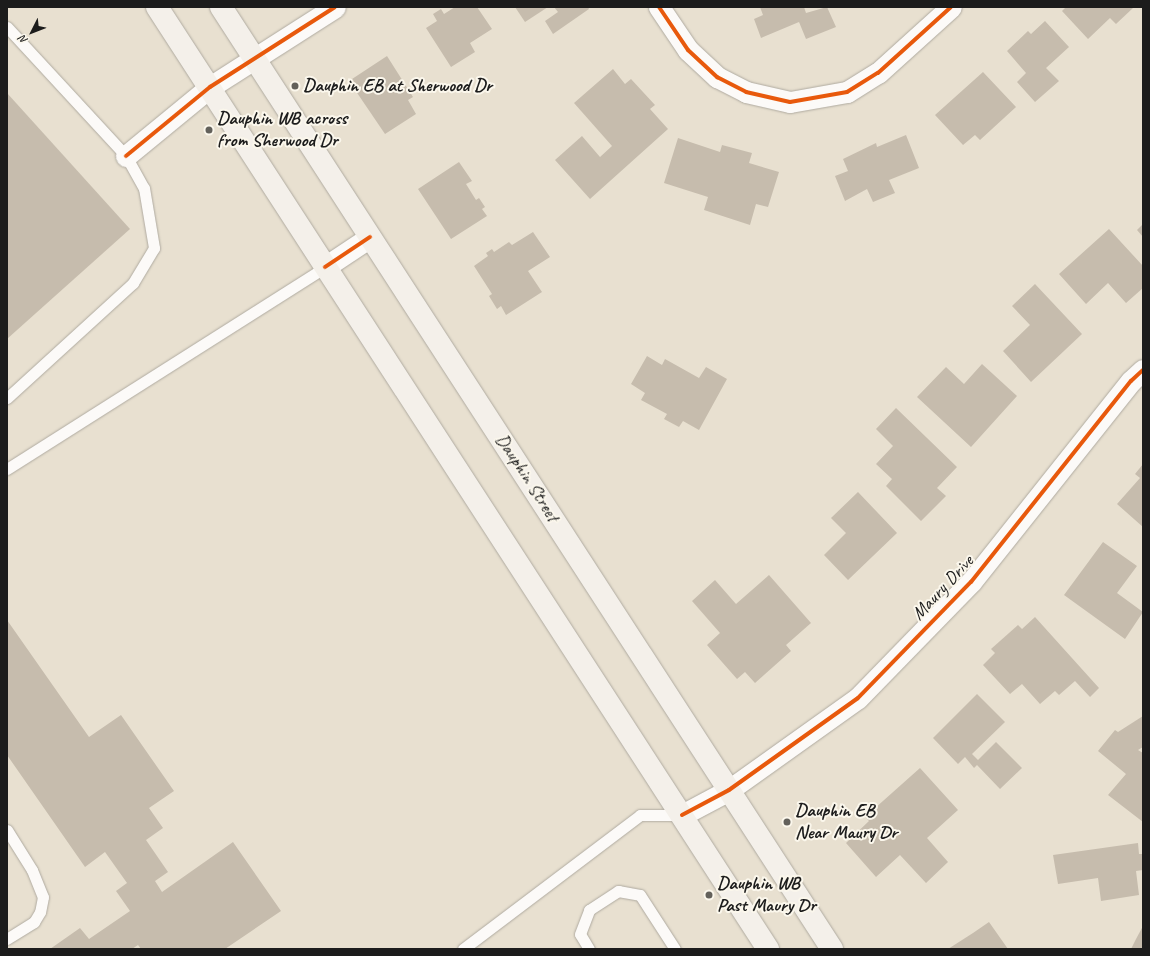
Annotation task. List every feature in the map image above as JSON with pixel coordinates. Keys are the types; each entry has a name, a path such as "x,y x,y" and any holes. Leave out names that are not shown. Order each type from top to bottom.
{"main road":[{"path":"157,7 768,949"},
{"name":"Dauphin Street","path":"221,7 832,949"}],"street":[{"path":"126,156 210,87 335,7"},
{"path":"660,7 688,50 717,77 746,92 790,102 847,92 878,73 951,7"},
{"path":"325,267 370,237"},
{"name":"Maury Drive","path":"682,815 729,790 858,698 971,582 1131,381 1143,370"}],"lane":[{"path":"7,27 126,156 144,188 154,248 133,283 7,398"},
{"path":"7,469 325,267"},
{"path":"463,949 640,815 682,815"},
{"path":"7,830 32,870 43,897 40,912 34,922 7,939"},
{"path":"589,949 580,934 589,910 618,891 640,895 675,949"}],"building":[{"path":"455,7 477,7 492,29 470,43 475,52 451,67 426,28 437,21 433,14 441,9 444,14"},
{"path":"515,7 548,7 525,22"},
{"path":"554,7 588,7 589,9 553,34 545,21 558,12"},
{"path":"760,7 804,7 806,13 827,7 836,27 806,39 799,22 761,38 754,19 763,15"},
{"path":"1066,7 1133,8 1116,24 1110,18 1088,39 1062,11"},
{"path":"1045,21 1069,47 1046,68 1059,81 1035,102 1017,82 1026,73 1007,51 1028,31 1031,34"},
{"path":"387,56 413,97 408,100 416,114 385,134 349,81"},
{"path":"613,69 625,84 631,79 655,105 650,109 668,129 590,199 555,160 582,136 600,157 612,146 574,103"},
{"path":"983,72 1016,107 980,140 975,135 963,145 935,115"},
{"path":"7,93 130,229 7,339"},
{"path":"906,135 919,168 889,180 895,193 873,202 867,189 845,201 835,176 848,171 843,159 876,143 877,147"},
{"path":"678,138 720,152 722,145 752,153 749,163 779,172 768,207 756,204 750,225 704,210 708,197 664,183"},
{"path":"459,162 472,181 466,184 476,200 479,198 485,207 482,209 487,216 451,239 418,189"},
{"path":"1143,224 1143,237 1137,230"},
{"path":"1109,229 1143,266 1143,288 1126,303 1108,283 1086,304 1059,274"},
{"path":"533,232 550,257 528,271 542,292 506,315 501,306 497,309 489,296 492,294 474,266 488,256 486,253 492,249 494,252 509,242 512,245"},
{"path":"1035,284 1082,334 1031,382 1003,351 1030,325 1012,306"},
{"path":"647,356 662,365 665,359 699,378 706,367 727,379 699,430 683,421 679,427 664,419 667,414 641,400 645,393 631,384"},
{"path":"982,364 1017,396 971,447 917,397 946,367 964,384"},
{"path":"896,408 957,467 937,488 946,496 921,521 886,486 892,479 876,464 893,446 876,429"},
{"path":"1143,464 1143,527 1117,504 1140,478 1135,474"},
{"path":"858,492 897,533 848,580 824,555 846,533 831,518"},
{"path":"1103,542 1137,566 1117,593 1143,612 1125,639 1064,595"},
{"path":"769,575 811,623 786,645 791,651 755,683 745,672 737,679 707,645 720,633 692,601 715,580 736,604"},
{"path":"1035,617 1099,688 1090,697 1075,681 1059,695 1055,691 1040,704 1022,684 1010,694 983,665 995,653 991,649 1018,625 1022,629"},
{"path":"7,620 89,737 121,715 174,791 149,808 163,828 146,840 168,872 155,881 162,892 233,842 281,911 225,949 141,949 138,945 132,949 50,949 80,928 89,939 130,911 116,891 127,883 105,852 85,867 7,755"},
{"path":"977,694 1005,722 972,754 978,760 996,742 1022,768 1000,789 977,765 974,768 965,757 958,764 933,738"},
{"path":"1143,716 1143,747 1138,750 1143,753 1143,822 1108,795 1126,774 1098,751 1115,730 1118,732"},
{"path":"920,768 958,810 927,838 948,862 926,883 900,855 876,877 846,843 869,821 865,817"},
{"path":"1138,843 1139,854 1143,854 1143,870 1136,871 1139,895 1101,901 1098,878 1058,884 1053,855"},
{"path":"989,922 1008,949 948,949 973,933"},
{"path":"1143,926 1143,949 1131,949 1136,939"}],"cycle path":[{"path":"126,156 210,87 335,7"},
{"path":"659,7 688,50 717,77 746,92 790,102 847,92 878,73 951,7"},
{"path":"325,267 370,237"},
{"path":"682,815 729,790 858,698 971,582 1131,381 1143,370"}],"place":[{"name":"Dauphin EB at Sherwood Dr","path":"295,86"},
{"name":"Dauphin WB across from Sherwood Dr","path":"209,130"},
{"name":"Dauphin EB Near Maury Dr","path":"787,822"},
{"name":"Dauphin WB Past Maury Dr","path":"709,895"}]}
